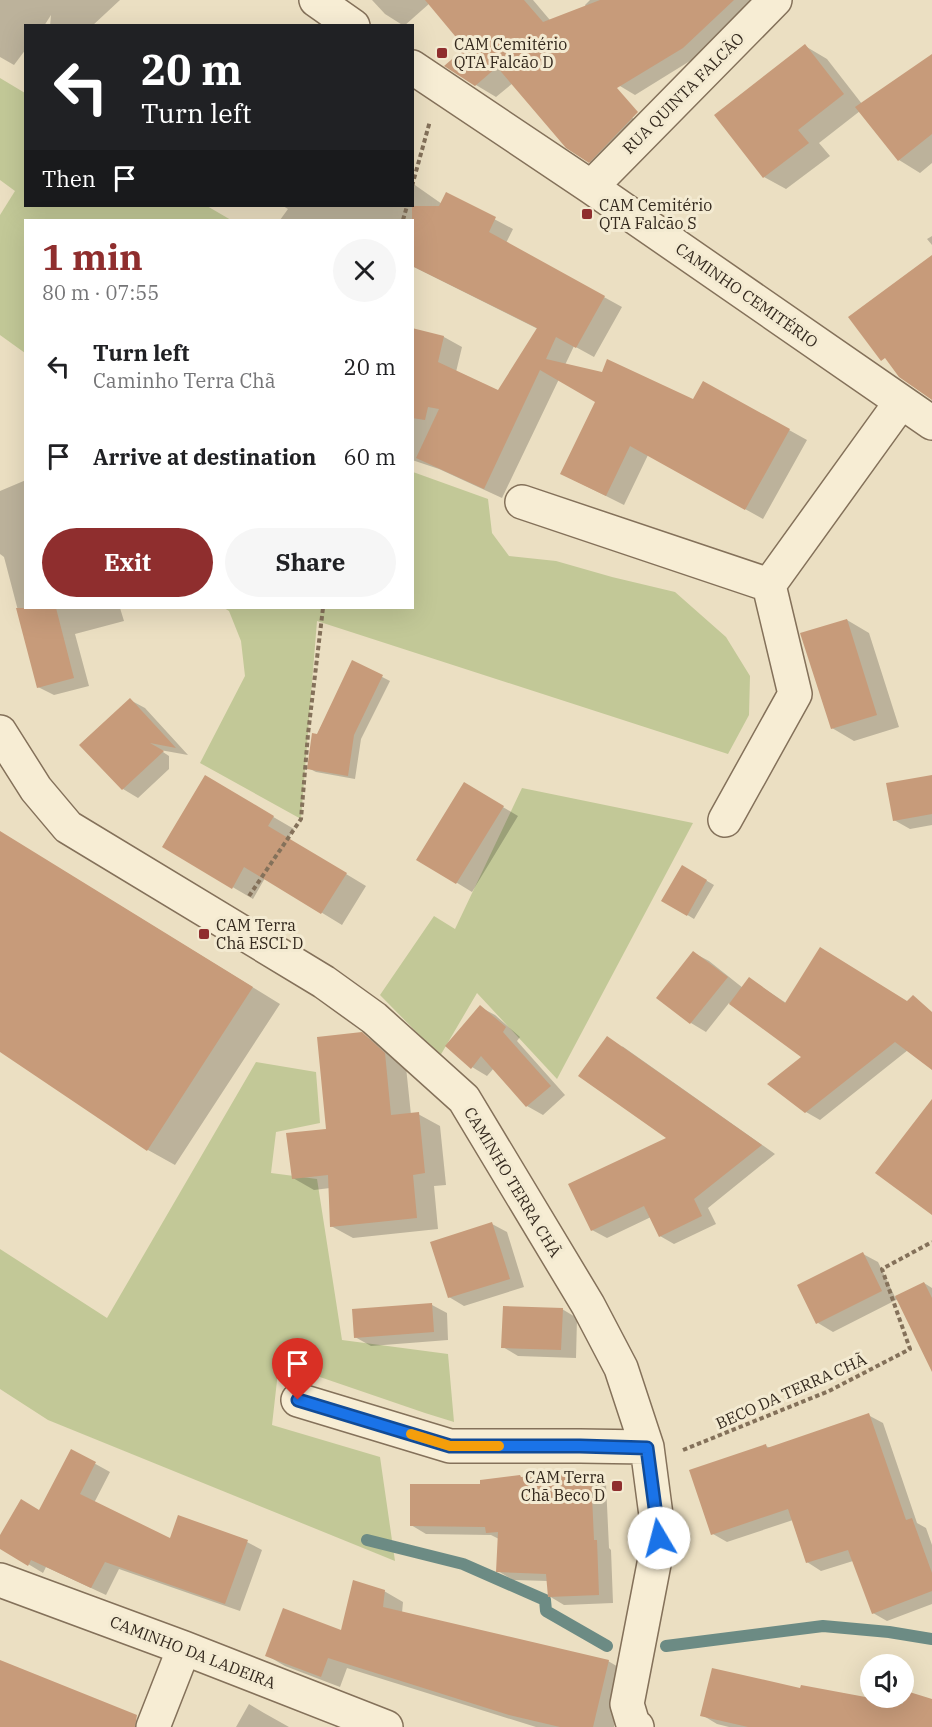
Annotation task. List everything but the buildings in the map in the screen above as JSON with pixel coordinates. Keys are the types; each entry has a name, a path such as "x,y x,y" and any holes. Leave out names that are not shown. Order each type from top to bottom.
{"street":[{"path":"316,0 349,24"},
{"name":"RUA QUINTA FALCÃO","path":"591,187 776,0"},
{"name":"CAMINHO CEMITÉRIO","path":"414,68 591,187 932,423"},
{"path":"725,820 795,694 769,585 902,402"},
{"path":"522,502 769,585"},
{"name":"CAMINHO TERRA CHÃ","path":"0,732 36,789 68,827 324,982 374,1018 464,1099 593,1316 621,1368 648,1455 659,1538 627,1704 633,1724 637,1727"},
{"path":"298,1400 450,1446 580,1446 648,1455"},
{"name":"CAMINHO DA LADEIRA","path":"0,1580 184,1648 386,1727"},
{"path":"153,1727 184,1648"}],"path":[{"path":"414,179 440,86"},
{"path":"229,925 301,819 308,734 323,609"},
{"name":"BECO DA TERRA CHÃ","path":"648,1455 829,1391 910,1349 882,1269 932,1242"}],"green space":[{"path":"0,78 24,92 24,207 209,207 229,219 24,219 24,352 0,335 0,215 15,191 0,180"},
{"path":"414,472 488,499 492,533 509,556 556,561 675,592 726,637 750,676 749,715 728,754 317,621 301,819 200,763 245,676 241,641 229,611 226,609 414,609"},
{"path":"522,788 693,823 557,1079 477,993 440,1056 380,995 434,916 455,929"},
{"path":"256,1062 316,1072 320,1123 276,1132 271,1173 317,1179 342,1340 448,1354 454,1422 279,1363 272,1425 380,1457 395,1561 48,1420 0,1389 0,1249 107,1318"}],"waterway":[{"path":"367,1540 463,1564 545,1600 546,1611 607,1646"},
{"path":"666,1646 823,1626 889,1632 932,1639"}],"slow traffic":[{"path":"411,1434 450,1446 499,1446"}],"place":[{"name":"CAM Cemitério QTA Falcão D","path":"442,53"},
{"name":"CAM Cemitério QTA Falcão S","path":"587,214"},
{"name":"CAM Terra Chã ESCL D","path":"204,934"},
{"name":"CAM Terra Chã Beco D","path":"617,1486"}],"route":[{"path":"298,1400 450,1446 647,1448 659,1538"}]}
